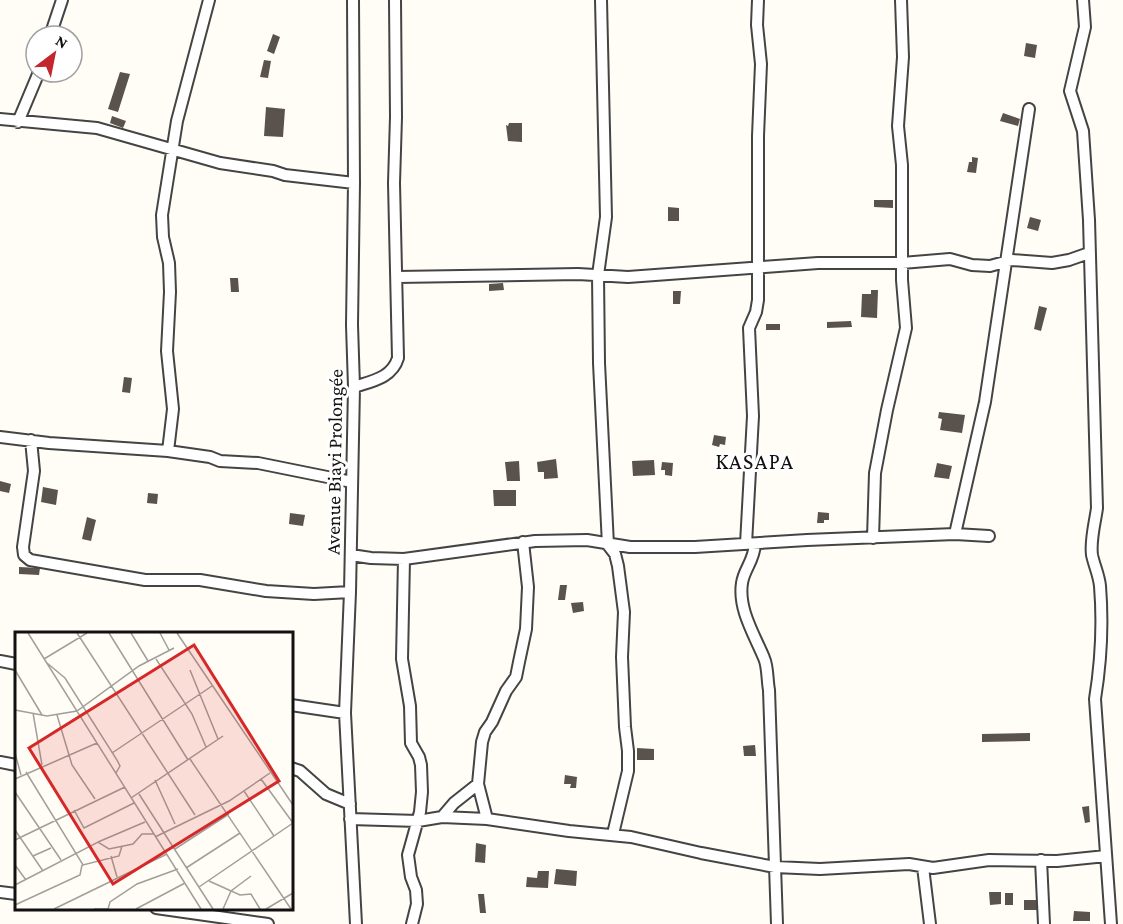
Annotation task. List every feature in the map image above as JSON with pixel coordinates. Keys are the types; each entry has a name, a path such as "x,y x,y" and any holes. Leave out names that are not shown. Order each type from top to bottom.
{"street":[{"path":"54,24 62,0"},
{"path":"168,451 173,409 167,351 169,263 163,237 162,215 180,111 208,0"},
{"name":"Avenue Biayi Prolongée","path":"353,0 354,183 351,325 354,387 345,713 356,924"},
{"path":"354,387 385,376 395,367 398,358 394,183 395,0"},
{"path":"601,0 606,217 598,275 599,374 608,544 615,554 618,566 624,612 622,657 628,751 628,771 613,834"},
{"path":"758,0 757,25 761,64 758,128 758,300 749,328 753,416 751,544 754,554 742,582 751,630 765,660 769,690 777,924"},
{"path":"873,538 876,473 887,410 906,328 902,262 900,178 902,165 898,126 903,57 901,0"},
{"path":"1083,0 1085,27 1070,91 1083,130 1096,508 1092,557 1100,587 1100,673 1095,699 1111,924"},
{"path":"18,122 34,84"},
{"path":"955,534 985,402 1029,108"},
{"path":"0,119 97,128 220,164 354,183"},
{"path":"397,277 486,274 628,277 818,263 950,259 972,265 990,266 1006,261 1052,263 1089,253"},
{"path":"0,437 99,448 168,451 210,457 220,461 258,463 352,482"},
{"path":"31,440 34,471 23,547 24,555 30,560 145,580 200,580 266,591 314,594 350,591"},
{"path":"351,555 404,559 524,542 587,540 630,547 695,547 955,534 989,536"},
{"path":"488,819 478,784 482,742 485,732 516,677 526,629 528,587 524,542"},
{"path":"404,559 402,658 410,706 411,743 421,765 422,792 418,821 408,855 411,877 416,890 412,924"},
{"path":"0,661 15,664"},
{"path":"292,705 345,713"},
{"path":"0,762 15,765"},
{"path":"292,768 300,771 326,794 350,804"},
{"path":"442,818 454,803 478,784"},
{"path":"350,819 418,821 442,818 488,819 569,831 613,834 775,867 844,869 909,864 933,868 989,860 1076,860 1106,856"},
{"path":"1041,860 1044,924"},
{"path":"923,867 930,924"},
{"path":"0,892 15,894"},
{"path":"163,909 268,924"}],"building":[{"path":"273,34 280,37 274,54 267,51"},
{"path":"1026,43 1037,45 1035,58 1024,56"},
{"path":"264,60 271,61 268,78 260,77"},
{"path":"120,72 130,74 118,112 108,109"},
{"path":"266,107 285,109 283,137 264,136"},
{"path":"1003,113 1020,119 1018,126 1000,121"},
{"path":"112,116 126,121 123,128 110,123"},
{"path":"509,123 522,123 522,142 508,141 506,125 508,126"},
{"path":"972,157 978,158 976,173 967,172"},
{"path":"874,200 893,200 893,208 874,207"},
{"path":"668,207 679,208 679,221 668,221"},
{"path":"1030,217 1041,220 1038,231 1027,228"},
{"path":"230,278 238,278 239,292 231,292"},
{"path":"503,283 504,290 489,291 489,284"},
{"path":"871,290 878,290 877,318 861,317 862,294 871,294"},
{"path":"673,291 681,291 680,304 673,304"},
{"path":"1039,306 1047,308 1041,331 1034,329"},
{"path":"851,321 852,327 827,328 827,322"},
{"path":"766,324 780,324 780,330 766,330"},
{"path":"124,377 132,378 130,393 122,392"},
{"path":"939,412 965,415 962,433 940,430 942,419 938,418"},
{"path":"714,435 726,437 725,445 720,444 719,447 712,445"},
{"path":"556,459 558,478 544,479 544,472 538,472 537,462"},
{"path":"654,460 655,475 633,476 632,461"},
{"path":"519,461 520,481 507,481 505,462"},
{"path":"662,462 673,463 672,476 665,475 665,470 661,470"},
{"path":"937,463 952,466 949,479 934,477"},
{"path":"0,481 11,484 9,493 0,491"},
{"path":"43,487 58,490 56,505 41,502"},
{"path":"493,490 516,490 516,506 494,506"},
{"path":"148,493 158,494 157,504 147,503"},
{"path":"818,512 829,513 829,520 817,523"},
{"path":"290,513 305,515 303,526 289,524"},
{"path":"87,517 96,520 91,541 82,539"},
{"path":"19,567 40,568 39,575 19,574"},
{"path":"560,585 567,585 565,600 558,600"},
{"path":"583,602 584,611 573,613 571,603"},
{"path":"1030,733 1030,741 982,742 982,734"},
{"path":"755,745 756,756 744,756 743,746"},
{"path":"637,748 654,749 654,760 637,760"},
{"path":"565,775 577,777 576,788 570,788 571,784 564,784"},
{"path":"1089,806 1090,822 1085,823 1082,807"},
{"path":"476,843 486,845 485,863 475,862"},
{"path":"556,869 577,871 576,886 554,884"},
{"path":"538,871 549,871 548,888 526,887 527,877 537,878"},
{"path":"989,892 1001,892 1001,904 990,905"},
{"path":"1005,893 1013,893 1013,905 1005,905"},
{"path":"478,894 484,894 486,913 480,913"},
{"path":"1024,900 1038,900 1038,910 1024,910"},
{"path":"1074,911 1090,912 1090,921 1073,921"}],"district":[{"name":"KASAPA","path":"755,461"}]}
